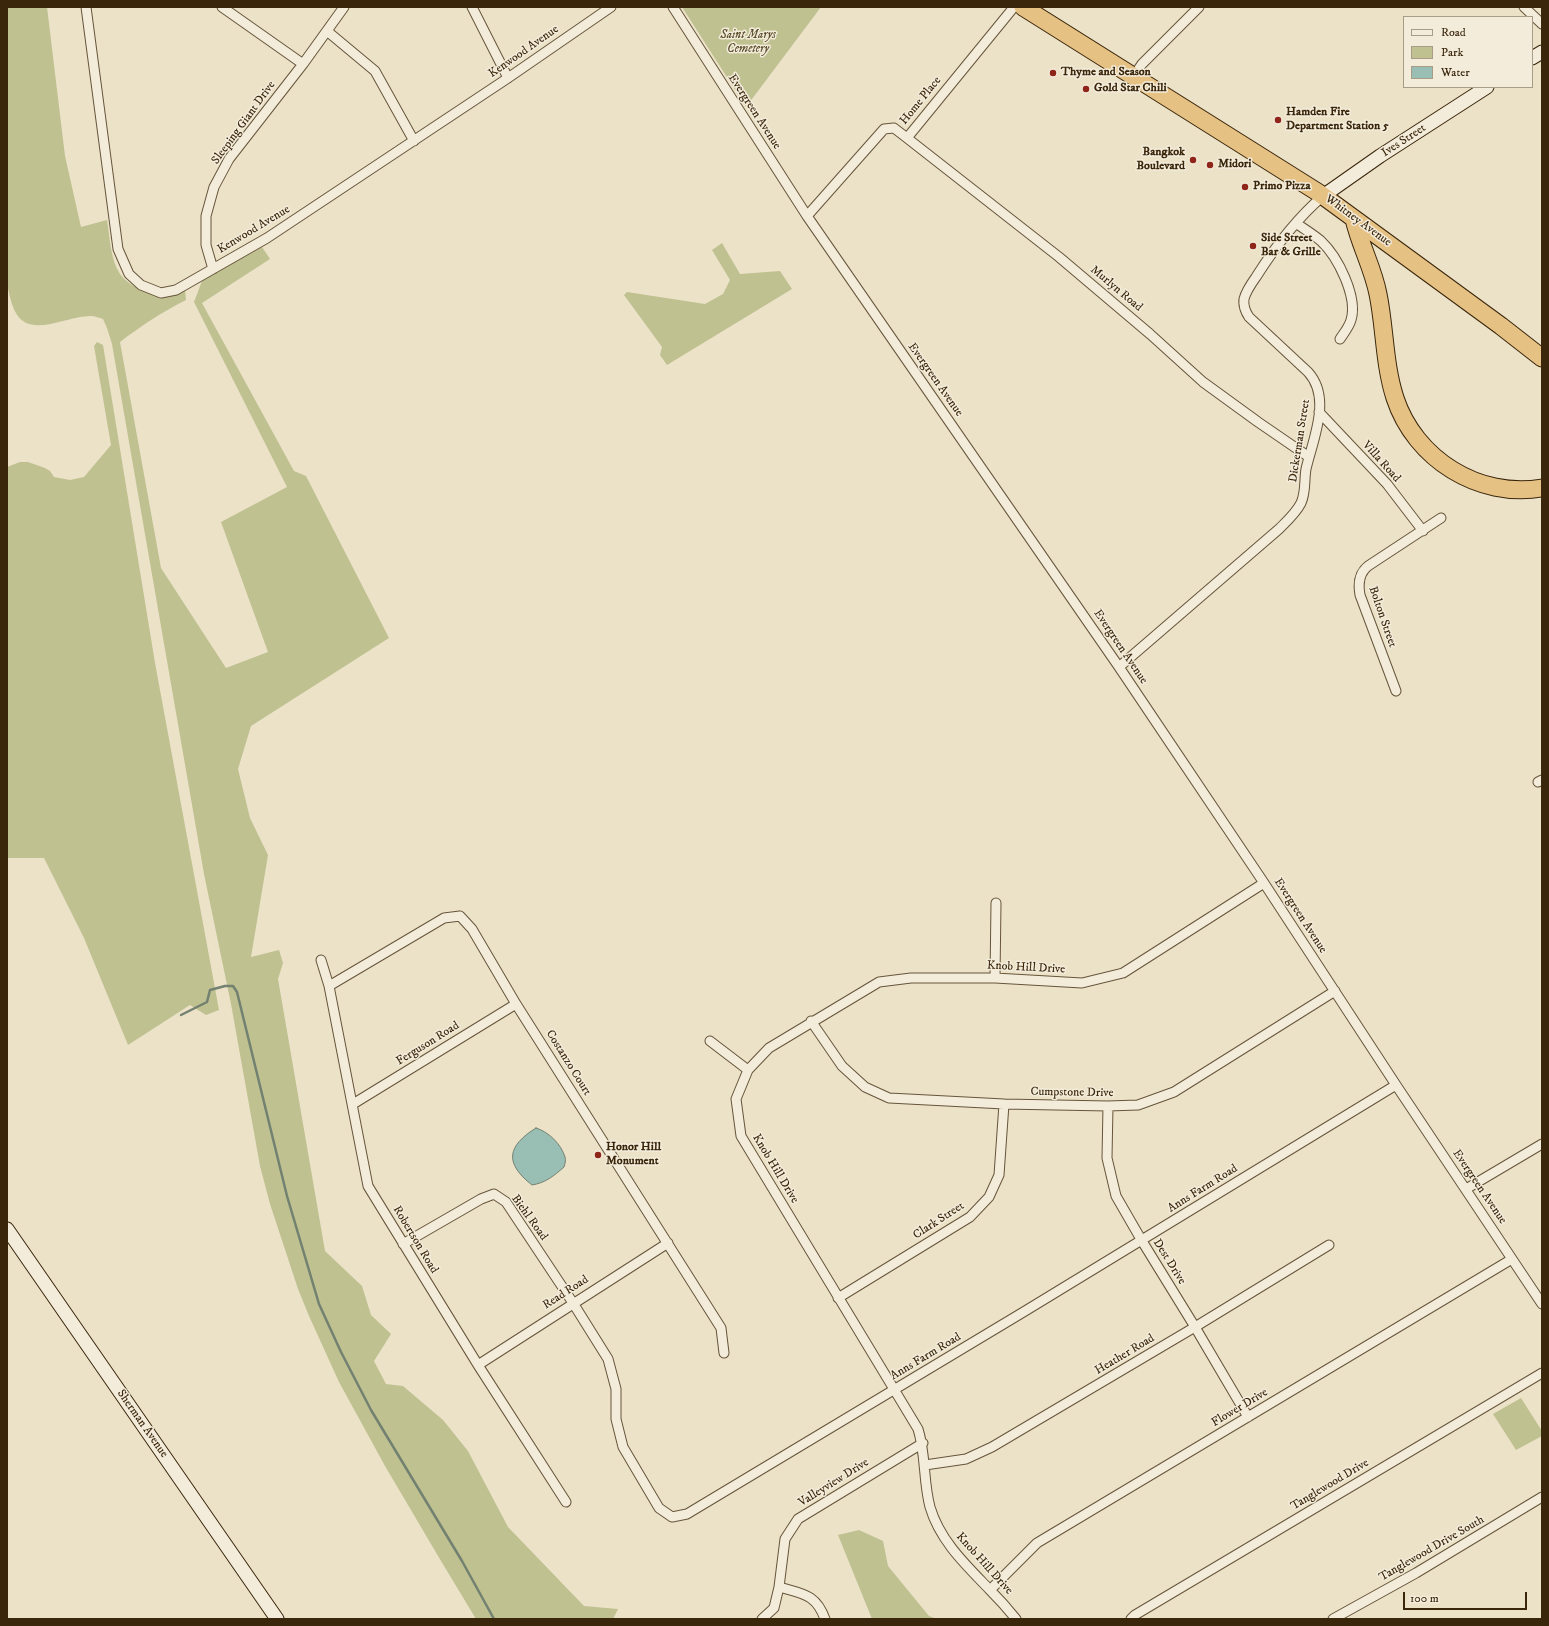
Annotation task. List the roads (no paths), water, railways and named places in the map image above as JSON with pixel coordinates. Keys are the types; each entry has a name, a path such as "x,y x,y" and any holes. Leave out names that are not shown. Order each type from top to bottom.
{"highway":[{"name":"Whitney Avenue","path":"1023,7 1323,196 1490,318 1542,358"},
{"path":"1354,219 1376,285 1389,372 1395,397 1401,414 1411,431 1434,457 1451,470 1471,481 1506,489 1528,490 1542,488"}],"main road":[{"path":"1533,57 1542,52"},
{"name":"Ives Street","path":"1323,196 1380,156 1485,88"},
{"name":"Sherman Avenue","path":"7,1230 277,1619"}],"street":[{"name":"Kenwood Avenue","path":"86,7 118,249 129,274 141,285 161,293 176,290 267,238 508,78 598,10 611,7"},
{"path":"222,7 303,64"},
{"name":"Sleeping Giant Drive","path":"213,269 206,245 206,216 214,187 229,159 303,64 344,7"},
{"path":"472,7 508,78"},
{"name":"Evergreen Avenue","path":"673,7 807,216 1119,666 1264,883 1396,1085 1512,1259 1541,1299"},
{"name":"Home Place","path":"807,216 884,130 894,128 907,138 1014,7"},
{"path":"1133,77 1142,64 1198,7"},
{"path":"1524,7 1542,24"},
{"path":"327,31 375,71 414,141"},
{"name":"Murlyn Road","path":"907,138 1059,257 1150,334 1203,382 1309,457"},
{"name":"Dickerman Street","path":"1119,666 1256,550 1291,518 1298,509 1303,498 1309,457 1319,412 1320,392 1314,378 1252,320 1244,306 1244,298 1248,289 1267,260 1296,223 1323,196"},
{"path":"1296,223 1317,237 1326,246 1336,260 1346,281 1352,316 1349,325 1340,339"},
{"name":"Villa Road","path":"1319,412 1387,484 1423,531"},
{"name":"Bolton Street","path":"1396,691 1360,595 1358,587 1361,574 1364,569 1441,518"},
{"name":"Knob Hill Drive","path":"1016,1619 965,1565 944,1538 930,1507 922,1443 918,1429 741,1136 736,1099 748,1070 769,1048 811,1021 879,982 911,978 995,978 1082,983 1123,973 1264,883"},
{"path":"995,978 996,904"},
{"name":"Costanzo Court","path":"329,986 444,918 460,916 472,929 516,1004 721,1328 724,1353"},
{"name":"Robertson Road","path":"321,960 329,986 368,1186 478,1365 566,1502"},
{"name":"Cumpstone Drive","path":"811,1021 842,1066 865,1088 890,1098 1004,1104 1108,1106 1138,1105 1174,1092 1335,991"},
{"name":"Ferguson Road","path":"353,1104 516,1004"},
{"path":"710,1041 748,1070"},
{"name":"Anns Farm Road","path":"573,1303 608,1359 616,1389 616,1419 623,1447 659,1508 672,1517 687,1514 1142,1241 1396,1085"},
{"name":"Clark Street","path":"838,1298 970,1217 989,1197 999,1175 1004,1104"},
{"name":"Dest Drive","path":"1108,1106 1107,1158 1116,1196 1248,1417"},
{"path":"1466,1190 1542,1144"},
{"name":"Biehl Road","path":"404,1244 481,1199 494,1194 506,1202 573,1303"},
{"name":"Read Road","path":"478,1365 668,1243"},
{"name":"Heather Road","path":"925,1465 966,1459 992,1447 1195,1327 1329,1245"},
{"name":"Flower Drive","path":"990,1590 1037,1543 1512,1259"},
{"name":"Tanglewood Drive","path":"1131,1619 1135,1615 1542,1373"},
{"name":"Valleyview Drive","path":"762,1619 774,1608 780,1587 785,1539 798,1520 922,1443"},
{"name":"Tanglewood Drive South","path":"1333,1619 1416,1574 1542,1497"},
{"path":"780,1587 810,1596 822,1611 825,1619"}],"water":[{"path":"536,1128 545,1132 554,1139 563,1152 565,1161 564,1167 553,1176 541,1183 532,1185 517,1169 513,1162 513,1155 519,1141"}],"waterway":[{"path":"181,1015 207,1002 210,990 225,986 233,986 237,992 287,1196 319,1304 341,1352 371,1410 462,1561 494,1619"}],"place":[{"name":"Thyme and Season","path":"1053,73"},
{"name":"Gold Star Chili","path":"1086,89"},
{"name":"Hamden Fire Department Station 5","path":"1278,120"},
{"name":"Bangkok Boulevard","path":"1193,160"},
{"name":"Midori","path":"1210,165"},
{"name":"Primo Pizza","path":"1245,187"},
{"name":"Side Street Bar & Grille","path":"1253,246"},
{"name":"Honor Hill Monument","path":"598,1155"}],"park label":[{"name":"Saint Marys Cemetery","path":"748,43"}]}
